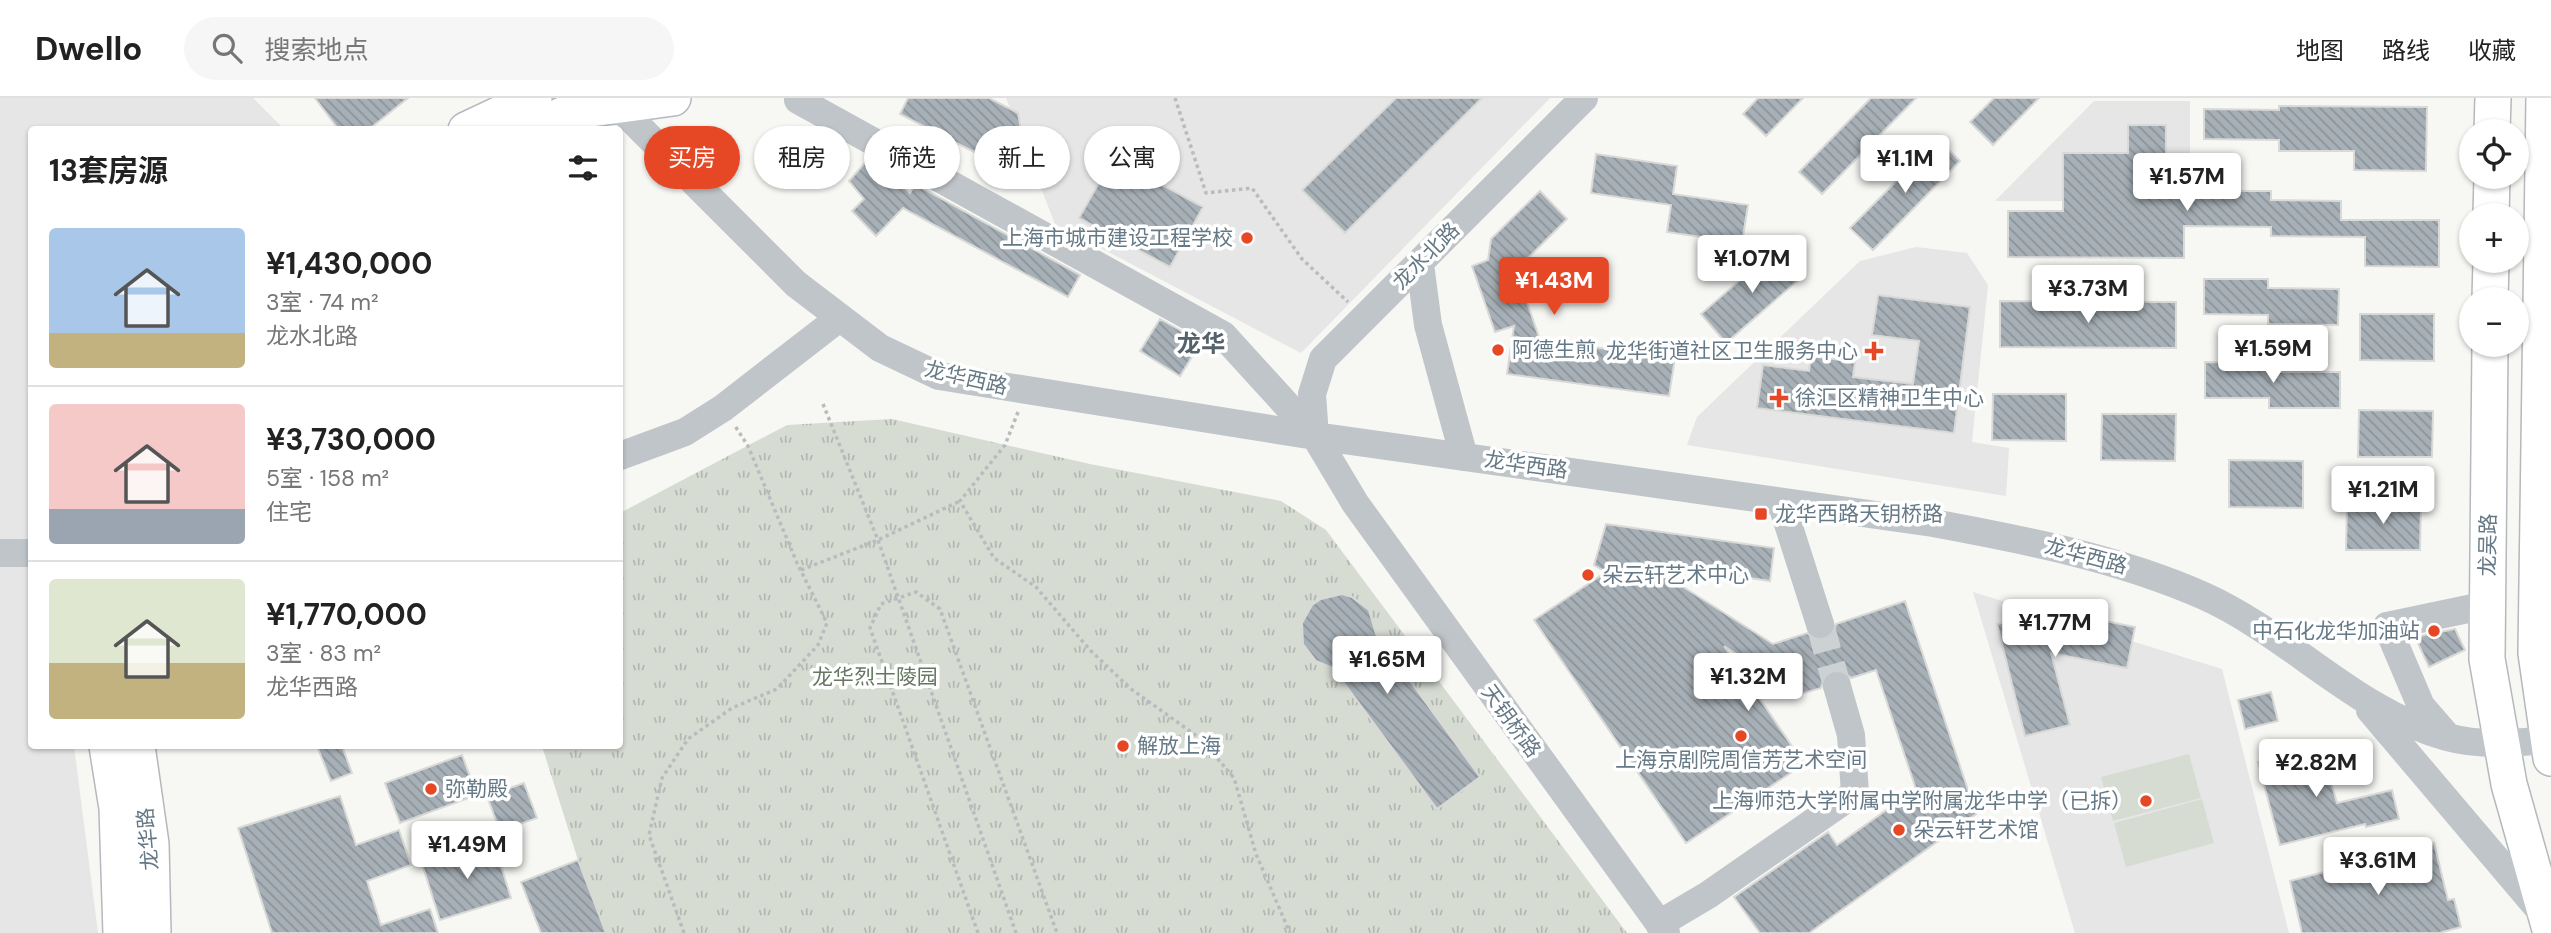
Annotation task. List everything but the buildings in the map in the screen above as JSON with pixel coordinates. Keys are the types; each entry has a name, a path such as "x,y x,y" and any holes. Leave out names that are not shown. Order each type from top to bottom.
{"main road":[{"path":"474,126 534,98"},
{"path":"539,126 569,112 612,101 673,98"},
{"path":"2492,119 2493,98"},
{"path":"2544,98 2536,653 2549,749"},
{"name":"龙吴路","path":"2490,357 2487,659 2501,744"},
{"path":"2501,744 2548,925"},
{"name":"龙华路","path":"107,749 117,808 121,933"},
{"name":"龙华路","path":"137,749 151,844 153,933"}],"street":[{"name":"龙水北路","path":"1315,436 1312,394 1323,359 1584,98"},
{"name":"天钥桥路","path":"798,100 1223,335 1315,436 1355,503 1662,928"},
{"name":"龙华西路","path":"612,101 796,284 838,319 880,348 917,367 961,381 1315,436 2020,539 2140,571 2205,597 2260,627 2349,687 2417,727 2448,738 2549,749"},
{"path":"1420,264 1428,325 1464,457"},
{"path":"623,456 685,432 723,408 838,319"},
{"path":"1781,502 1820,624"},
{"path":"0,553 28,553"},
{"path":"2448,738 2421,706 2387,626 2487,605"},
{"path":"1662,928 1855,793 1851,735 1837,687"},
{"path":"2349,687 2410,754 2548,925"}],"path":[{"path":"1175,98 1206,193 1252,188 1302,259 1365,317"},
{"path":"823,404 878,540 1016,933"},
{"path":"801,570 878,540 960,501 1005,444"},
{"path":"684,933 649,835 662,778 688,739 732,708 777,689 818,645 827,623 801,570 748,446"},
{"path":"960,501 994,558 1036,587 1090,650 1131,689 1201,739 1234,778 1256,854 1290,933"},
{"path":"978,933 870,628 881,604 916,592 940,609 1057,933"}],"shaded area":[{"path":"0,98 253,98 281,126 28,126 28,749 74,749 98,933 0,933"},
{"name":"上海市城市建设工程学校","path":"1006,98 1550,98 1301,353 1055,224 1041,189 1070,189 1070,126 1017,126"},
{"path":"2094,101 2190,101 2190,201 1995,201"},
{"name":"龙华街道社区卫生服务中心","path":"1916,247 1967,253 1988,285 1972,442 2009,448 2006,496 1687,445 1697,417 1860,261"},
{"name":"上海师范大学附属中学附属龙华中学（已拆）","path":"1973,592 2222,669 2289,933 2075,933"}],"green space":[{"name":"龙华烈士陵园","path":"892,419 1090,464 1281,501 1326,530 1627,933 606,933 578,860 543,749 623,749 623,511 787,425"},
{"path":"2189,754 2201,798 2113,821 2101,777"},
{"path":"2202,799 2214,843 2126,867 2114,823"}],"tunnel":[{"path":"1820,624 1837,686"}],"place":[{"name":"上海市城市建设工程学校","path":"1247,238"},
{"name":"阿德生煎","path":"1498,350"},
{"name":"龙华街道社区卫生服务中心","path":"1874,351"},
{"name":"徐汇区精神卫生中心","path":"1779,398"},
{"name":"龙华西路天钥桥路","path":"1761,514"},
{"name":"朵云轩艺术中心","path":"1588,575"},
{"name":"中石化龙华加油站","path":"2434,631"},
{"name":"上海京剧院周信芳艺术空间","path":"1741,736"},
{"name":"解放上海","path":"1123,746"},
{"name":"弥勒殿","path":"431,789"},
{"name":"上海师范大学附属中学附属龙华中学（已拆）","path":"2146,801"},
{"name":"朵云轩艺术馆","path":"1899,830"}],"district":[{"name":"龙华","path":"1201,343"}]}
